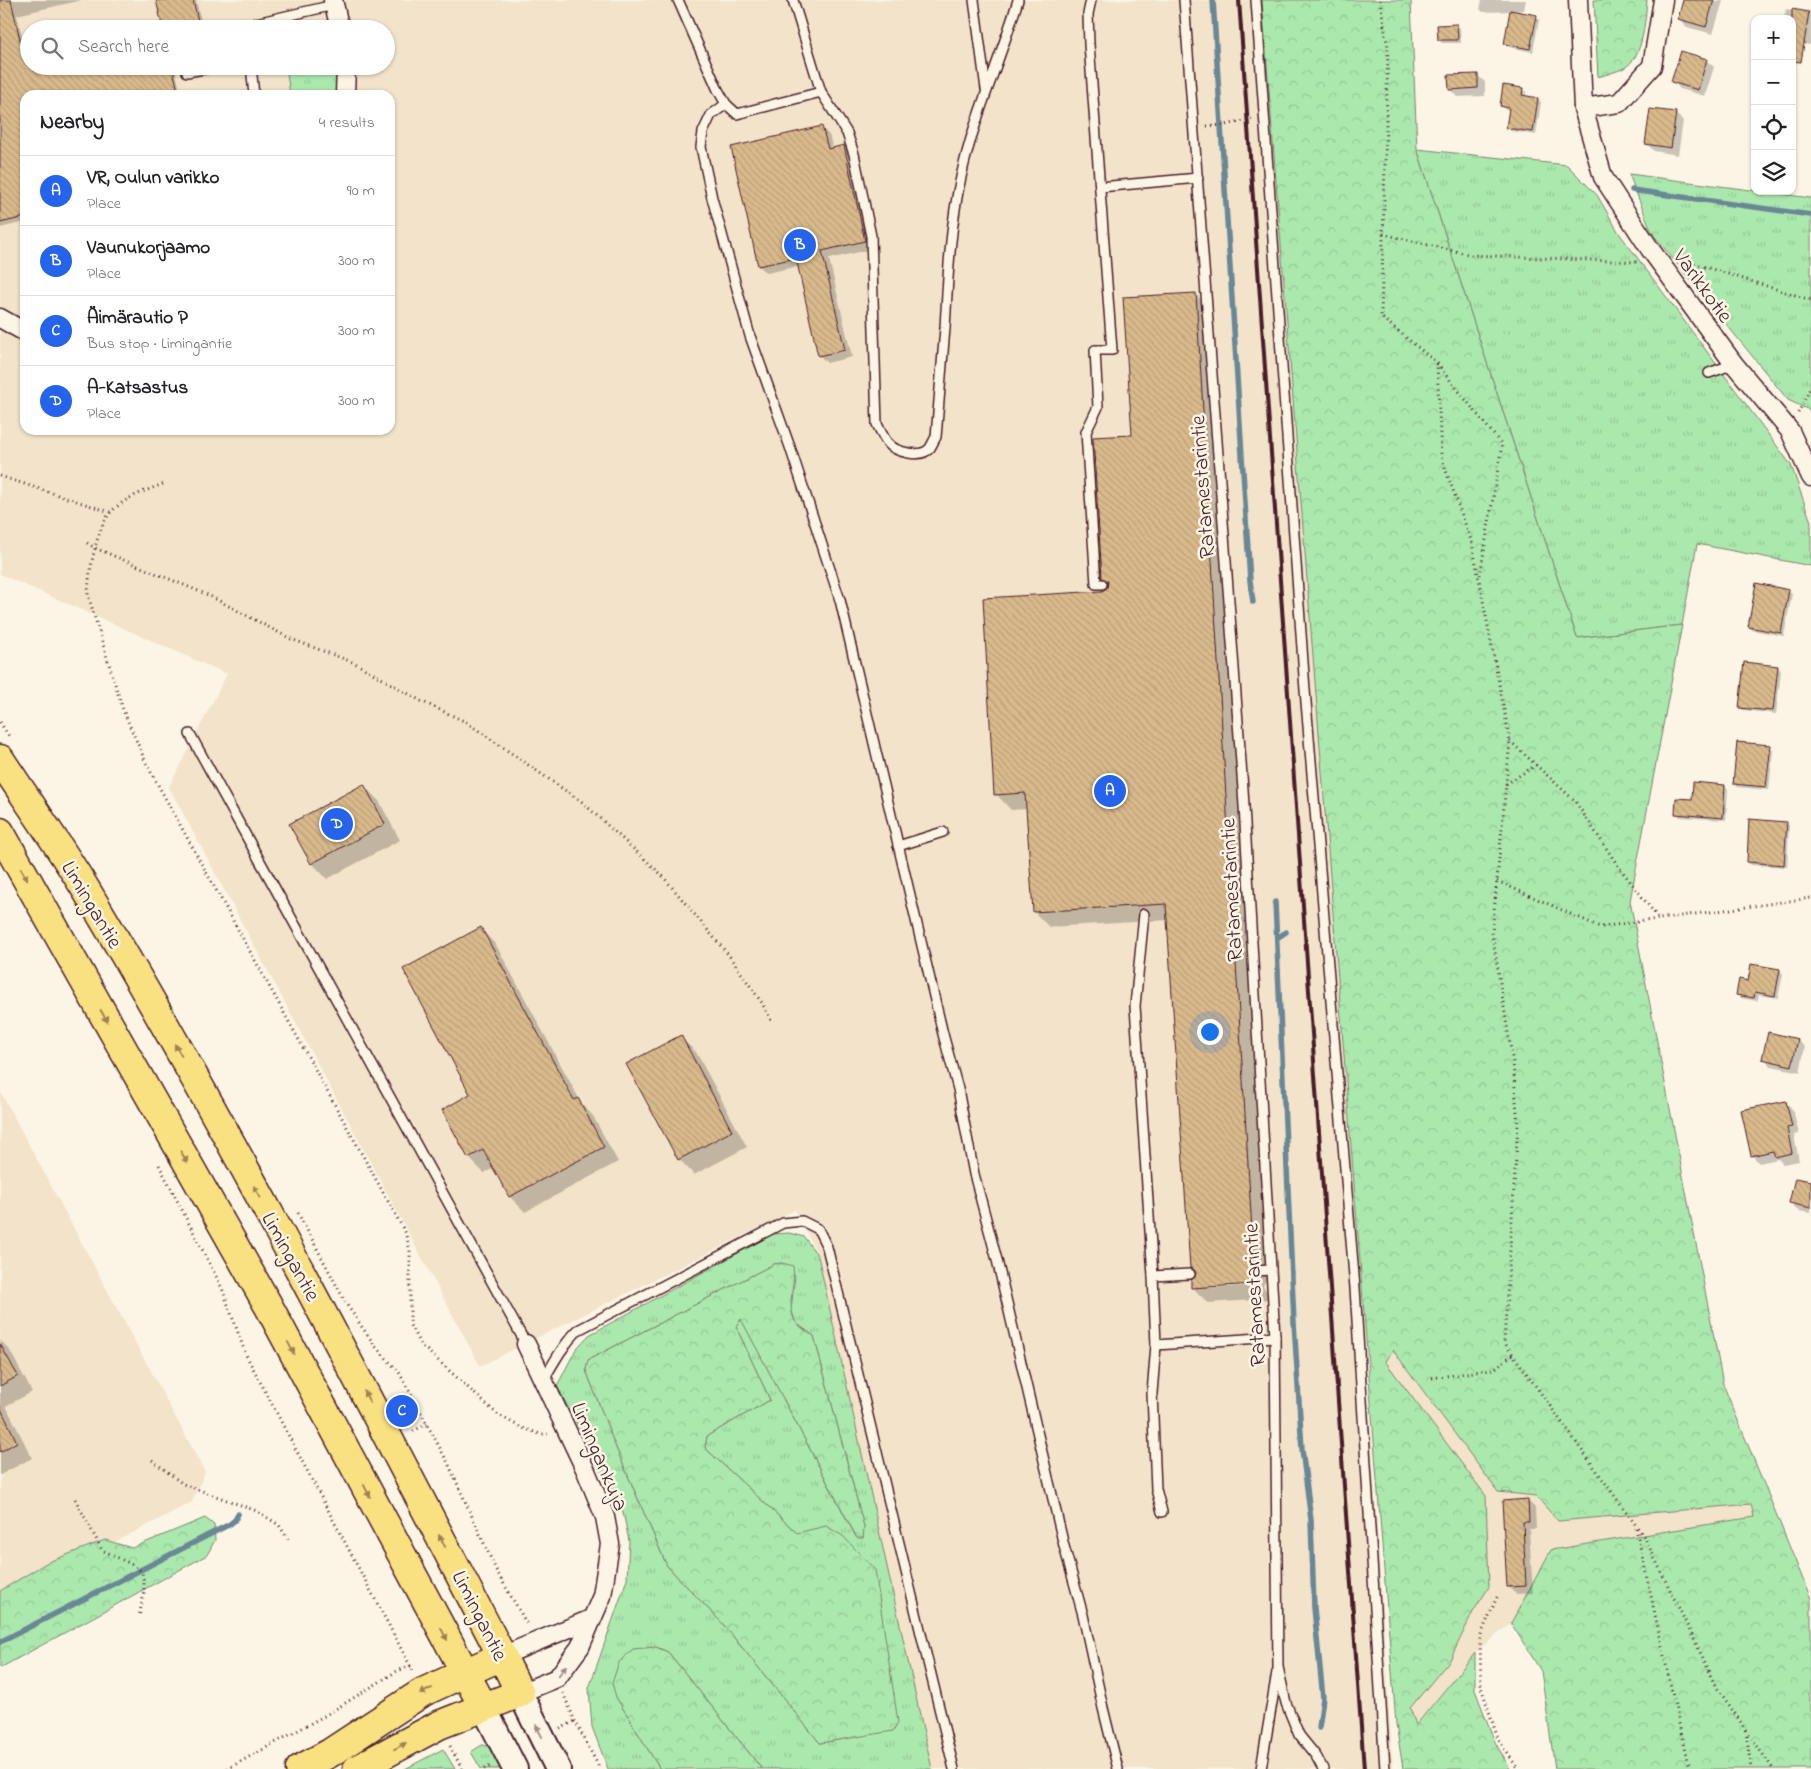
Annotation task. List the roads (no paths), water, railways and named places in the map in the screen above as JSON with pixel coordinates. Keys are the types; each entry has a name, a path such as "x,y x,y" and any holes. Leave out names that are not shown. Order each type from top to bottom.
{"main road":[{"name":"Limingantie","path":"0,759 87,891 217,1119 318,1305 502,1656 558,1769"},
{"name":"Limingantie","path":"0,832 268,1305 515,1769"},
{"path":"300,1769 330,1753 423,1692 502,1656"},
{"path":"358,1769 440,1725 520,1693"}],"street":[{"name":"Varikkotie","path":"1578,0 1584,108 1603,177 1655,256 1734,364 1790,431 1811,477"},
{"path":"1584,108 1619,102 1652,66 1663,0"},
{"path":"334,2 338,20"},
{"path":"345,90 346,75"},
{"path":"3,323 20,330"},
{"name":"Limingankuja","path":"520,1693 557,1678 580,1647 602,1596 610,1544 605,1517 586,1471 526,1344"},
{"path":"502,1656 591,1619"}],"lane":[{"path":"678,0 726,104 737,114 821,92"},
{"path":"793,0 821,92 847,133 854,154 871,236 877,424 887,443 897,451 907,453 922,452 930,449 936,437 950,247 961,177 1018,0"},
{"path":"974,0 987,92"},
{"path":"1091,0 1088,14 1089,44 1112,350 1095,350 1098,406 1086,432 1096,584 1102,584"},
{"name":"Ratamestarintie","path":"1184,0 1244,789 1275,1337 1278,1667 1286,1703 1299,1735 1316,1756 1323,1769"},
{"path":"1256,0 1306,690 1354,1288 1385,1769"},
{"path":"267,20 334,2"},
{"path":"252,75 253,90"},
{"path":"726,104 711,115 703,132 701,147 712,198 750,336 790,447 840,600 943,1034 958,1089 974,1174 1000,1270 1118,1769"},
{"path":"1100,187 1198,178"},
{"path":"1196,300 1206,299"},
{"path":"1709,373 1734,364"},
{"path":"190,734 526,1344"},
{"path":"898,846 943,832"},
{"path":"1144,914 1136,1006 1156,1346 1152,1393 1156,1489 1162,1512"},
{"path":"543,1382 569,1339 578,1330 783,1223 802,1221 818,1229 827,1247 954,1769"},
{"path":"1254,1271 1271,1270"},
{"path":"1153,1276 1190,1274"},
{"path":"1156,1346 1275,1337"},
{"path":"1261,1769 1278,1667"}],"waterway":[{"path":"1213,0 1250,581 1253,602"},
{"path":"1632,190 1811,215"},
{"path":"1275,902 1294,1322 1302,1449 1311,1520 1314,1608 1323,1698 1319,1728"},
{"path":"1277,938 1286,932"},
{"path":"0,1642 230,1524 238,1514"}],"railway":[{"path":"1239,0 1364,1769"}],"place":[{"name":"Vaunukorjaamo","path":"800,245"},
{"name":"VR, Oulun varikko","path":"1110,791"},
{"name":"A-Katsastus","path":"337,824"},
{"name":"Äimärautio P","path":"402,1411"}]}
